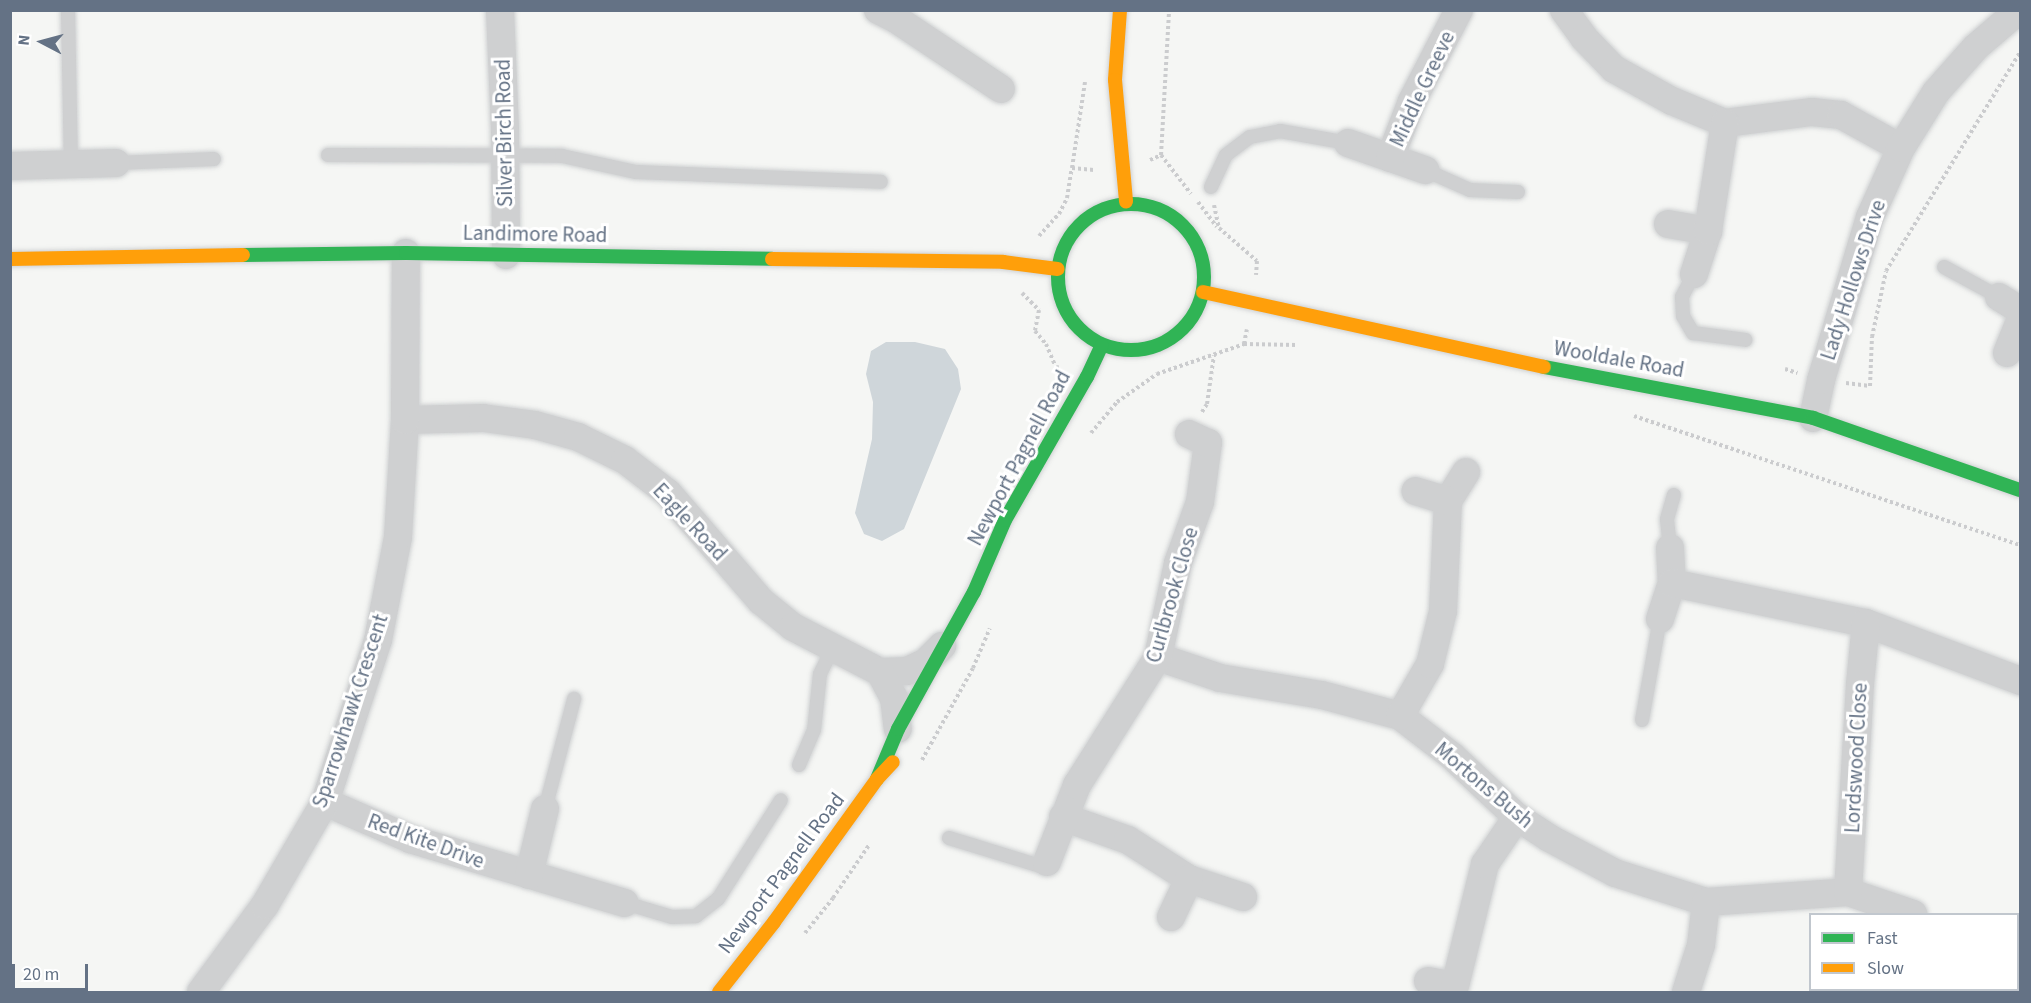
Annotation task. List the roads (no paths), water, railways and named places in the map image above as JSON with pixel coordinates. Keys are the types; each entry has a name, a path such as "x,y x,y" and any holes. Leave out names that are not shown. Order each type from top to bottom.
{"street":[{"name":"Silver Birch Road","path":"500,10 506,155 506,255"},
{"path":"878,10 896,19 1001,89"},
{"path":"1120,10 1114,80 1126,202"},
{"path":"1564,10 1584,38 1614,69 1672,101 1725,123 1812,112 1841,115 1901,148"},
{"name":"Lady Hollows Drive","path":"1813,418 1821,380 1869,217 1901,148 1936,92 1976,46 2019,10"},
{"name":"Middle Greeve","path":"1390,158 1450,14"},
{"path":"1694,274 1708,231 1725,123"},
{"name":"Middle Greeve","path":"1348,143 1425,170"},
{"path":"10,166 116,163"},
{"path":"1126,202 1153,206 1177,219 1195,239 1204,265 1203,292 1193,316 1176,336 1153,347 1127,351 1102,345 1082,332 1067,314 1059,292 1058,269 1064,244 1080,223 1101,209 1126,202"},
{"path":"1668,224 1708,231"},
{"name":"Landimore Road","path":"10,259 406,253 1003,262 1058,269"},
{"name":"Sparrowhawk Crescent","path":"201,993 265,905 325,802 378,640 398,537 405,420 406,253"},
{"name":"Wooldale Road","path":"1203,292 1488,356 1813,418 2020,489"},
{"path":"2007,353 2020,321"},
{"name":"Newport Pagnell Road","path":"718,993 774,922 877,779 899,742 950,648 1005,520 1087,377 1102,345"},
{"name":"Eagle Road","path":"405,420 483,418 535,425 578,437 626,460 668,493 761,601 793,627 880,672"},
{"name":"Curlbrook Close","path":"1047,862 1077,785 1158,657 1178,563 1200,502 1208,443 1189,435"},
{"path":"1400,716 1430,664 1443,611 1448,501 1466,472"},
{"path":"1416,491 1448,501"},
{"path":"1660,619 1672,583 1670,548"},
{"path":"1672,583 1866,623 2020,681"},
{"name":"Lordswood Close","path":"1848,892 1860,684 1866,623"},
{"path":"899,742 894,698 880,672 907,671 950,648"},
{"name":"Mortons Bush","path":"1158,657 1220,678 1323,695 1400,716 1452,756 1517,817 1549,838 1615,873 1706,902 1848,892 1907,913"},
{"name":"Newport Pagnell Road","path":"877,779 899,742"},
{"name":"Red Kite Drive","path":"325,802 410,839 625,903"},
{"path":"529,875 545,809"},
{"path":"1064,817 1128,840 1189,879 1243,897"},
{"path":"1428,981 1455,986 1485,864 1517,817"},
{"path":"1171,917 1189,879"},
{"path":"1686,993 1701,945 1706,902"}],"lane":[{"path":"68,11 71,164"},
{"name":"Middle Greeve","path":"1211,187 1226,155 1250,137 1280,131 1348,143"},
{"path":"328,155 562,156 636,172 881,182"},
{"path":"116,163 214,159"},
{"path":"1425,170 1470,190 1518,192"},
{"path":"1944,267 2010,304"},
{"path":"1694,274 1682,297 1683,316 1693,333 1746,340"},
{"path":"1670,548 1667,519 1674,495"},
{"path":"1642,720 1660,619"},
{"path":"799,765 814,730 820,674 833,647"},
{"path":"545,809 574,699"},
{"path":"625,903 672,917 696,916 718,899 781,800"},
{"path":"949,838 1040,866 1047,862"}]}
